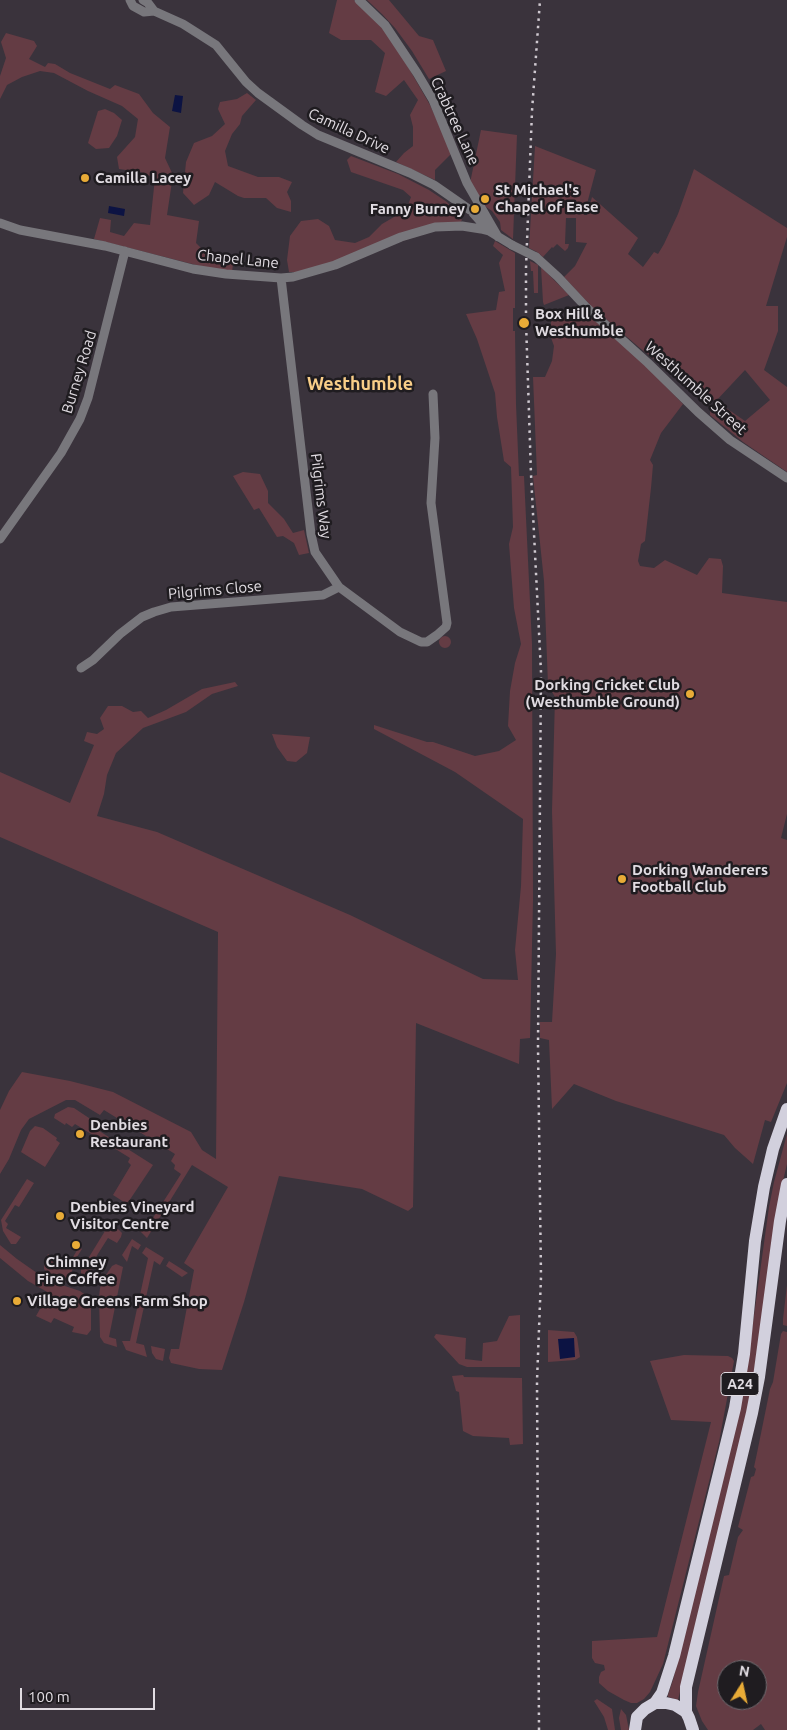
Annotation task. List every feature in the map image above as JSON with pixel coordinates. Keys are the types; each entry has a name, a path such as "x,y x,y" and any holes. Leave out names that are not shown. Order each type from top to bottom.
{"highway":[{"name":"A24","path":"655,1703 662,1693 672,1665 735,1408 744,1354 755,1241 764,1187 773,1150 787,1109"},
{"name":"A24","path":"686,1712 686,1687 752,1413 787,1184"},
{"path":"635,1730 638,1717 655,1703 666,1703 686,1712 693,1730"}],"street":[{"name":"Camilla Drive","path":"130,0 133,6 144,12 154,11"},
{"name":"Camilla Drive","path":"143,0 154,11 182,24 216,45 251,86 302,125 318,135 434,185 471,211 488,231"},
{"name":"Crabtree Lane","path":"359,0 385,25 433,100 467,183 498,237"},
{"name":"Chapel Lane","path":"0,223 20,230 80,241 211,272 281,278 335,265 401,237 432,228 462,226 488,231 498,237"},
{"name":"Westhumble Street","path":"498,237 536,258 698,412 730,440 787,478"},
{"name":"Burney Road","path":"0,539 61,453 80,419 91,390 125,251"},
{"name":"Pilgrims Way","path":"281,278 311,534 315,552 339,587 381,619 421,642 427,642 437,635 446,627 447,622 431,503 435,438 433,394"},
{"name":"Pilgrims Close","path":"82,668 142,617 171,606 323,595 339,587"}],"shaded area":[{"path":"337,0 354,0 380,23 430,105 452,153 435,170 435,180 396,162 413,146 413,127 410,115 418,100 404,80 386,96 375,92 385,53 371,40 341,40 329,33"},
{"path":"367,0 389,0 419,36 433,40 446,71 429,79 395,28"},
{"path":"6,33 34,41 37,46 29,59 45,67 48,63 55,64 70,73 110,89 115,85 139,94 153,113 170,127 165,158 173,175 167,215 199,221 196,243 204,251 234,256 232,272 212,269 94,239 100,218 111,220 110,232 124,236 134,223 150,225 155,178 140,172 119,169 117,157 135,137 138,119 122,106 54,73 40,71 22,77 7,85 0,99 0,76 6,58 1,42"},
{"path":"247,93 256,100 242,116 240,124 232,134 225,151 228,166 258,177 279,177 292,182 287,192 291,201 291,212 277,208 266,198 244,198 238,196 215,182 209,195 194,205 183,193 186,162 194,143 212,136 225,124 218,109 220,102 237,99"},
{"path":"175,95 183,96 181,113 172,111"},
{"path":"105,109 114,113 122,120 117,136 109,148 96,149 88,143 98,111"},
{"path":"481,130 517,135 513,239 501,230 500,222 492,211 486,207 470,183"},
{"path":"535,146 596,170 584,215 587,215 592,197 638,238 628,254 643,267 654,252 658,254 664,244 678,214 694,169 787,228 787,237 766,306 778,306 778,331 764,370 787,387 787,472 743,442 710,415 710,408 716,401 699,394 641,349 592,307 564,277 575,266 587,243 576,242 576,218 566,218 565,244 569,244 565,251 557,244 543,257 529,248","holes":["745,370 770,400 745,421 716,401"]},
{"path":"351,156 398,174 429,190 447,202 462,220 460,223 335,262 301,272 289,272 287,260 290,236 301,221 318,219 329,226 335,240 355,243 369,237 382,224 406,210 411,197 403,190 351,172 347,160"},
{"path":"109,206 125,209 124,216 108,213"},
{"path":"495,241 515,253 513,331 515,331 519,476 524,476 532,644 533,900 530,1038 520,1039 519,1064 416,1023 413,1207 408,1211 362,1189 279,1176 244,1302 222,1370 199,1369 171,1363 169,1358 171,1349 179,1349 194,1270 184,1263 228,1187 192,1165 147,1238 138,1229 138,1225 142,1220 149,1224 181,1174 174,1169 175,1165 171,1161 175,1154 104,1110 100,1115 75,1100 66,1100 29,1119 21,1130 9,1159 0,1174 0,1110 9,1091 22,1072 70,1081 113,1092 191,1132 202,1150 216,1159 218,932 0,837 0,772 70,803 94,745 84,741 87,732 97,734 104,729 100,718 108,706 122,706 133,712 141,711 148,718 202,689 235,682 238,686 212,694 186,712 143,728 116,753 107,775 104,794 97,816 157,832 350,915 483,979 518,980 515,950 521,886 523,819 455,772 374,729 374,725 475,756 499,751 516,740 508,726 510,691 515,663 521,644 514,608 509,544 513,527 511,467 504,461 495,393 477,339 466,314 496,310 499,292 505,291 499,263 503,255 493,246"},
{"path":"530,261 538,265 538,293 534,293 533,271 531,271"},
{"path":"541,267 569,295 544,305"},
{"path":"584,308 643,363 683,404 661,433 650,460 653,465 651,488 645,541 641,544 638,561 640,566 654,568 665,560 697,575 709,558 721,559 723,566 722,593 787,602 787,814 781,838 787,840 787,1083 771,1122 765,1120 753,1164 724,1135 616,1101 574,1084 552,1109 549,1040 540,1038 540,1022 552,1022 556,954 552,811 555,697 548,685 544,581 533,476 537,475 533,377 545,377 552,361 554,346 550,335 551,321 567,317"},
{"path":"243,472 260,474 268,491 268,503 284,519 293,533 304,530 309,553 299,555 294,543 283,536 277,537 259,508 254,510 233,476"},
{"path":"443,636 447,636 451,642 447,648 443,648 439,644 439,640"},
{"path":"272,734 310,737 307,753 296,762 287,761 277,747"},
{"path":"68,1107 74,1108 95,1122 93,1127 153,1165 127,1204 113,1195 131,1165 128,1162 130,1158 75,1124 72,1127 66,1123 65,1125 54,1118 55,1114"},
{"path":"35,1126 43,1128 57,1138 56,1140 60,1143 45,1167 21,1152 30,1131"},
{"path":"787,1134 787,1164 781,1189 748,1412 678,1700 668,1697 668,1695 747,1366 769,1207"},
{"path":"27,1179 34,1183 19,1207 15,1205 5,1221 8,1224 6,1228 21,1237 16,1244 11,1244 3,1231 1,1220"},
{"path":"113,1228 118,1229 122,1233 121,1237 117,1243 108,1238 89,1268 98,1275 89,1282 84,1280 81,1276 81,1270 105,1231"},
{"path":"132,1239 141,1245 138,1250 132,1246 127,1262 122,1255"},
{"path":"0,1245 47,1280 80,1291 87,1296 91,1308 91,1330 87,1335 72,1332 74,1327 54,1318 51,1323 36,1316 49,1293 28,1281 0,1258"},
{"path":"79,1247 82,1249 75,1260 71,1275 67,1278 48,1273 44,1269 44,1263 48,1254 63,1264 66,1260 70,1262"},
{"path":"146,1247 164,1258 160,1265 154,1261 136,1343 144,1345 147,1357 126,1350 122,1341 130,1341 148,1258 142,1253"},
{"path":"169,1261 188,1273 182,1277 166,1266"},
{"path":"116,1264 123,1267 109,1337 116,1339 117,1347 104,1343 100,1337 99,1297 104,1278 112,1266"},
{"path":"787,1285 787,1326 783,1325 783,1319"},
{"path":"520,1315 520,1367 467,1367 459,1364 434,1337 436,1334 466,1338 465,1359 482,1361 483,1343 497,1341 509,1316"},
{"path":"548,1330 574,1332 577,1337 580,1357 575,1360 548,1362"},
{"path":"783,1331 787,1332 787,1730 765,1730 761,1724 753,1730 708,1730 696,1706 698,1692 724,1576 729,1575 738,1537 743,1530 738,1527 751,1477 754,1476 756,1469 754,1467"},
{"path":"574,1338 575,1357 560,1359 558,1339"},
{"path":"151,1346 165,1349 163,1361 156,1359 152,1353"},
{"path":"684,1355 728,1356 734,1361 719,1442 663,1664 650,1692 644,1699 637,1703 631,1703 608,1691 599,1683 601,1672 605,1670 604,1665 595,1663 592,1658 592,1641 657,1637 711,1422 671,1420 650,1361"},
{"path":"463,1375 464,1377 522,1378 523,1444 510,1445 509,1438 473,1436 463,1431 459,1392 456,1391 452,1376"},
{"path":"597,1699 612,1709 615,1730 608,1730 604,1717 594,1701"},
{"path":"621,1709 626,1715 629,1730 621,1730 619,1718"}],"railway":[{"path":"539,1730 537,1381 541,1277 538,1046 541,672 531,474 526,268 532,111 540,0"}],"place":[{"name":"Camilla Lacey","path":"85,178"},
{"name":"St Michael's Chapel of Ease","path":"485,199"},
{"name":"Fanny Burney","path":"475,209"},
{"name":"Box Hill & Westhumble","path":"524,323"},
{"name":"Dorking Cricket Club (Westhumble Ground)","path":"690,694"},
{"name":"Dorking Wanderers Football Club","path":"622,879"},
{"name":"Denbies Restaurant","path":"80,1134"},
{"name":"Denbies Vineyard Visitor Centre","path":"60,1216"},
{"name":"Chimney Fire Coffee","path":"76,1245"},
{"name":"Village Greens Farm Shop","path":"17,1301"}],"district":[{"name":"Westhumble","path":"360,384"}]}
